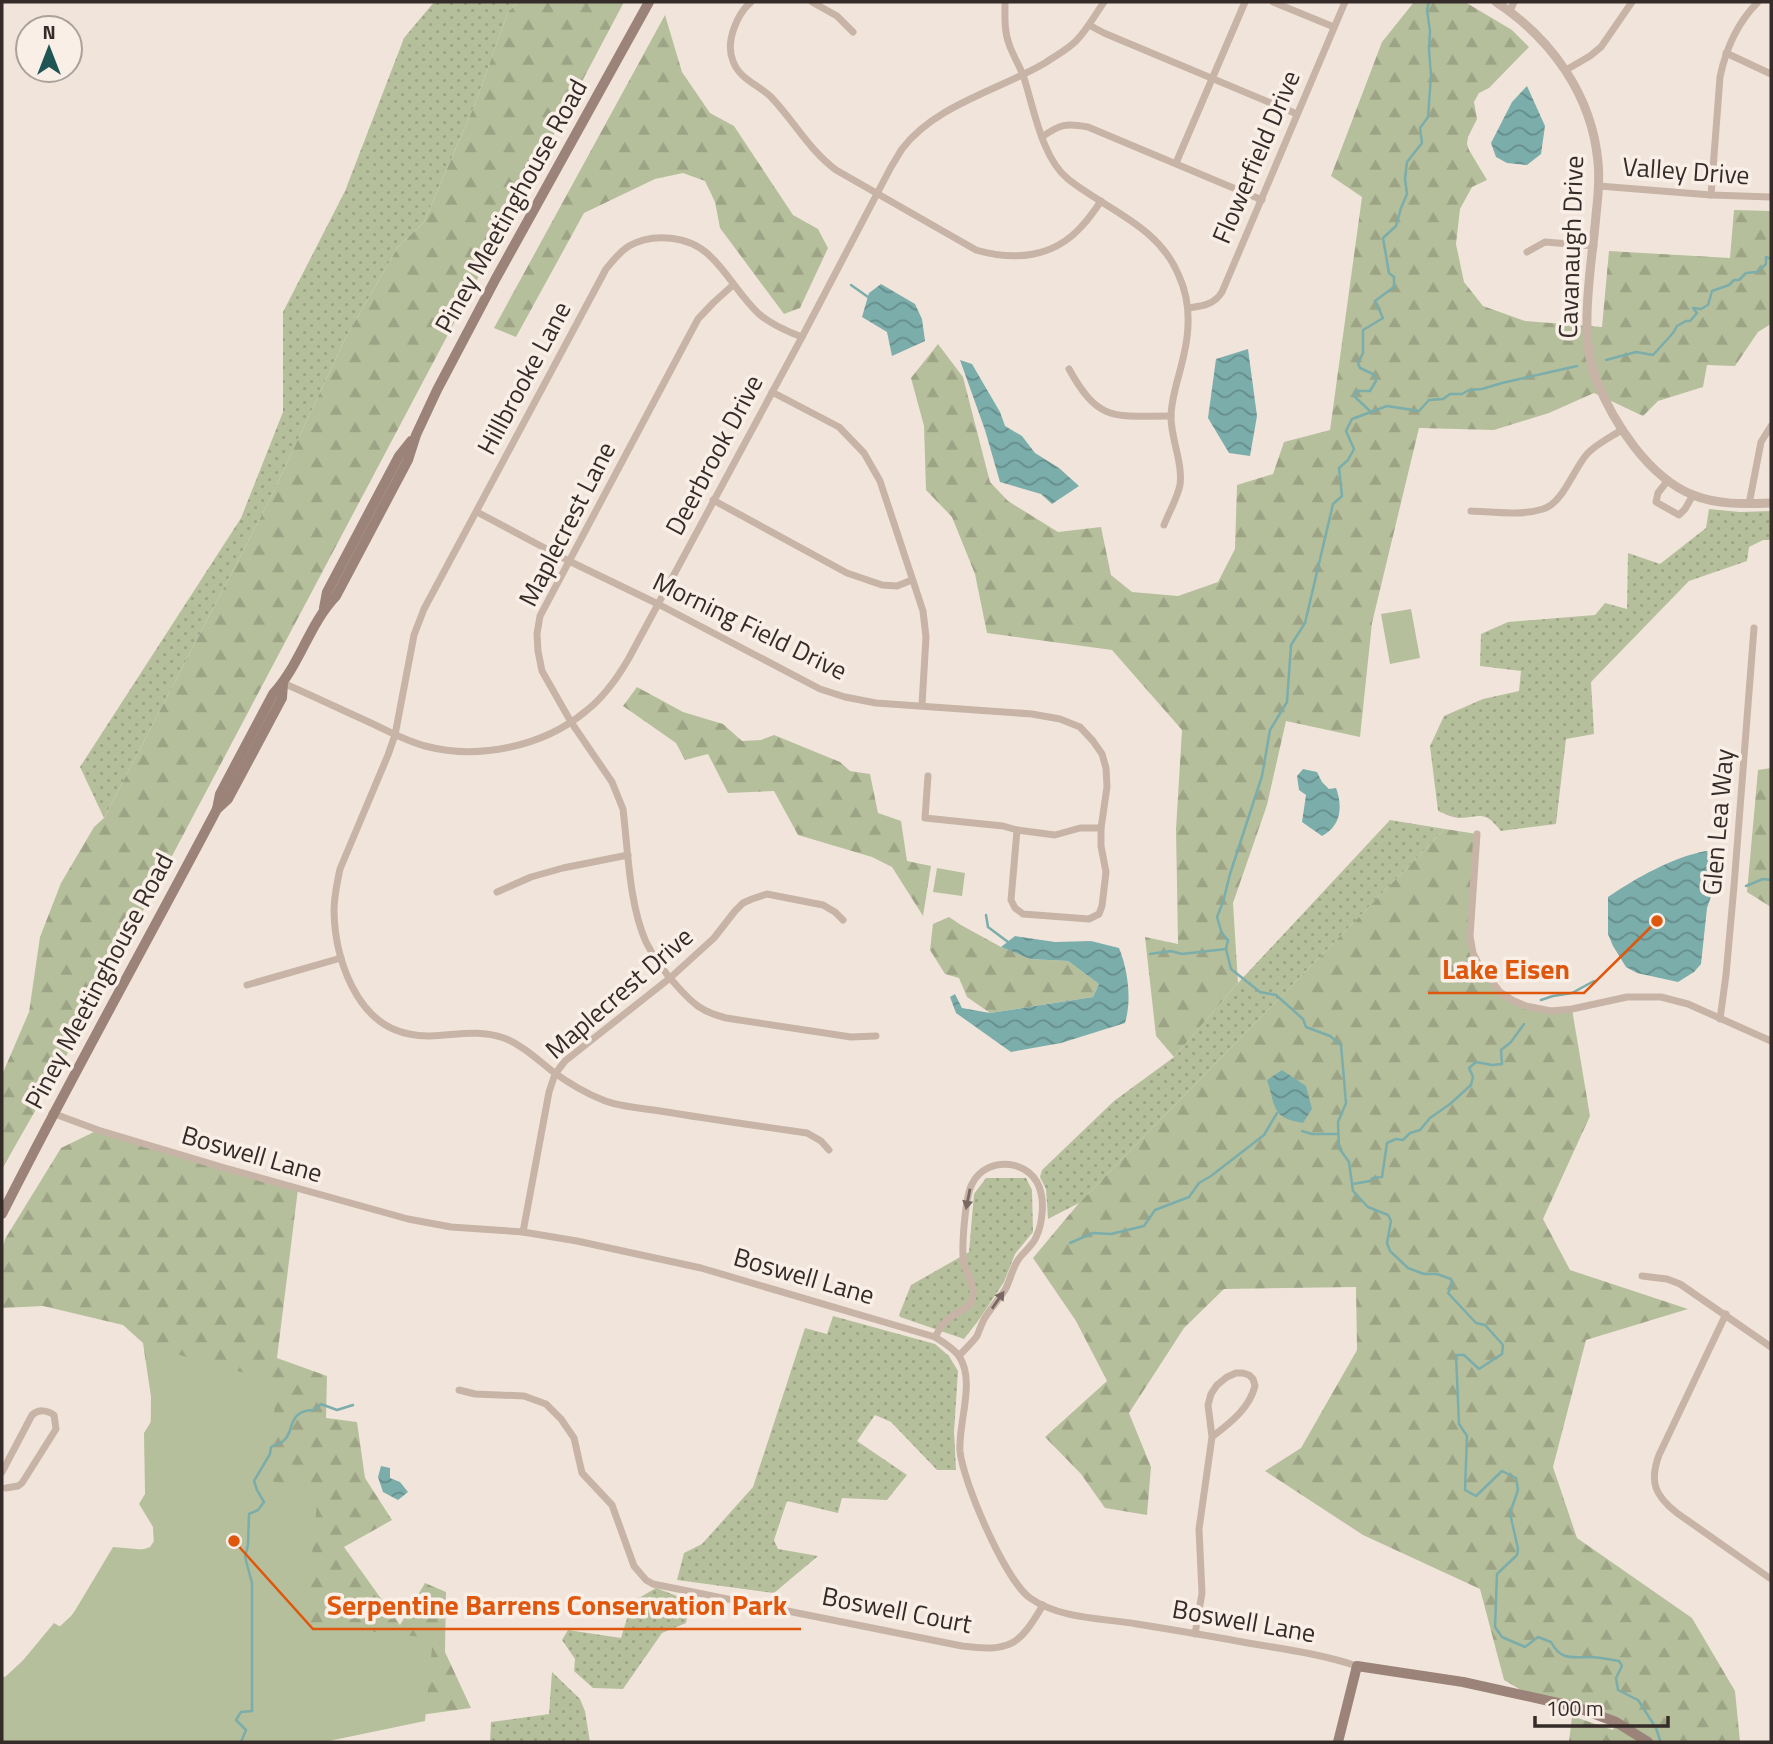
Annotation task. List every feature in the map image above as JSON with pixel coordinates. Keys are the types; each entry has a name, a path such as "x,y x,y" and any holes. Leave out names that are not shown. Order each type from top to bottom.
{"main road":[{"name":"Piney Meetinghouse Road","path":"2,1214 52,1113 217,809 228,799 282,698 284,683 324,608 327,592 400,456 416,435 495,280 649,2"},
{"path":"1338,1742 1357,1666 1463,1682 1576,1707 1616,1722 1648,1742"}],"street":[{"path":"751,2 733,30 733,61 744,77 770,96 822,160 877,194 976,250 995,256 1017,257 1035,255 1065,241 1081,228 1101,201"},
{"path":"812,2 837,16 853,32"},
{"path":"1005,2 1009,44 1052,159 1066,178 1144,229 1156,241 1180,276 1188,308 1188,327 1171,416 1180,484 1164,525"},
{"name":"Deerbrook Drive","path":"284,683 395,735 423,746 449,751 480,752 532,741 556,731 586,711 620,674 903,147 941,115 1023,76 1055,56 1075,41 1104,2"},
{"path":"1176,163 1245,2"},
{"path":"1273,2 1334,27"},
{"name":"Flowerfield Drive","path":"1188,308 1202,306 1218,299 1345,2"},
{"name":"Cavanaugh Drive","path":"1496,2 1512,6 1566,70 1582,100 1592,131 1599,186 1588,297 1589,351 1595,377 1608,404 1640,453 1676,488 1721,503 1771,503"},
{"path":"1566,70 1601,47 1632,2"},
{"path":"1711,195 1720,77 1726,53 1742,20 1758,2"},
{"path":"1089,25 1297,114"},
{"path":"1726,53 1771,74"},
{"path":"1042,137 1056,127 1071,124 1088,127 1262,200"},
{"name":"Valley Drive","path":"1599,186 1771,197"},
{"name":"Hillbrooke Lane","path":"802,337 776,327 761,315 708,253 691,243 673,238 656,238 640,241 616,256 606,269 424,609 414,635 395,735 338,878 334,910 341,958 349,979 366,1008 391,1028 422,1036 467,1032 503,1038 520,1046 555,1073 605,1101 807,1133 821,1141 829,1150"},
{"path":"1527,252 1545,242 1594,246"},
{"name":"Maplecrest Lane","path":"733,285 698,319 569,561 540,616 538,651 542,671 619,796 623,809 635,907 641,930 670,978 699,1008 726,1018 851,1037 876,1036"},
{"path":"1069,369 1080,390 1102,411 1126,416 1171,416"},
{"path":"772,391 839,427 864,453 880,481 923,611 926,637 922,705"},
{"path":"1749,504 1761,442 1771,426"},
{"path":"1471,511 1522,512 1544,509 1555,502 1589,452 1623,429"},
{"path":"1668,480 1658,493 1656,502 1679,515 1693,495"},
{"path":"713,500 847,573 882,585 897,586 912,580"},
{"name":"Morning Field Drive","path":"477,512 820,689 876,703 1032,715 1059,719 1080,727 1102,754 1106,768 1107,787 1101,828 1106,872 1099,914 1089,919 1023,914 1015,908 1011,900 1017,830"},
{"name":"Glen Lea Way","path":"1720,1019 1731,920 1754,628"},
{"path":"928,776 925,818 1003,826 1055,835 1080,828 1101,828"},
{"path":"1477,834 1470,936 1473,953 1480,967 1500,992 1526,1006 1551,1012 1627,997 1661,997 1688,1004 1771,1041"},
{"path":"497,892 531,877 628,855"},
{"name":"Maplecrest Drive","path":"523,1232 549,1092 555,1073 565,1061 670,978 714,938 743,903 768,894 787,897 823,905 843,920"},
{"path":"247,985 341,958"},
{"name":"Boswell Lane","path":"52,1113 98,1130 225,1168 401,1217 451,1227 523,1232 577,1241 701,1268 934,1337 948,1345 959,1356 963,1365 966,1379 960,1450 964,1473 1005,1567 1027,1596 1043,1605 1074,1615 1334,1658 1357,1666"},
{"path":"934,1337 942,1325 971,1305 973,1300 971,1279 964,1265 963,1254 966,1207 972,1182 979,1174 995,1165 1012,1164 1023,1168 1031,1174 1041,1193 1041,1219 1036,1239 1016,1262 1006,1287 975,1338 959,1356"},
{"path":"1642,1276 1667,1279 1680,1284 1771,1346"},
{"path":"1726,1314 1659,1455 1655,1467 1655,1488 1666,1504 1677,1513 1771,1579"},
{"path":"1195,1634 1202,1593 1199,1529 1212,1437 1208,1405 1217,1385 1227,1377 1236,1373 1249,1375 1255,1386 1248,1402 1236,1417 1212,1437"},
{"name":"Boswell Court","path":"459,1390 475,1394 524,1396 546,1404 561,1419 574,1438 582,1473 612,1505 634,1566 653,1584 962,1646 990,1649 1011,1644 1025,1633 1043,1605"},
{"path":"2,1472 32,1415 46,1411 54,1415 56,1429 23,1483 18,1486 4,1485 2,1497"}],"green space":[{"path":"434,2 518,2 508,12 475,104 424,222 398,247 346,337 270,499 104,818 80,767 241,518 283,412 283,312 345,191 404,38"},
{"path":"518,2 624,2 63,1062 2,1169 2,1075 29,1012 40,937 61,883 94,827 104,818 270,499 346,337 398,247 424,222 475,104 508,12"},
{"path":"1414,2 1465,2 1512,30 1529,47 1489,88 1479,93 1474,102 1477,119 1467,144 1487,180 1472,187 1460,209 1456,244 1464,282 1483,306 1525,321 1602,327 1609,251 1730,258 1734,210 1771,211 1771,324 1758,332 1735,366 1707,365 1703,387 1658,401 1643,416 1594,393 1549,413 1494,430 1419,428 1372,623 1360,737 1286,721 1267,805 1233,903 1238,983 1174,1057 1156,1036 1145,937 1178,944 1176,829 1182,730 1112,650 987,633 975,574 952,517 926,490 924,426 911,378 938,344 963,377 990,482 1008,501 1058,532 1101,527 1111,575 1132,592 1178,596 1218,582 1235,549 1237,485 1273,474 1284,442 1330,430 1362,197 1331,176 1382,42"},
{"path":"665,15 682,72 710,113 734,126 793,215 818,229 828,248 800,308 784,314 720,228 715,202 705,181 683,173 655,179 584,213 516,337 494,328"},
{"path":"1709,509 1771,511 1771,540 1763,540 1749,547 1747,561 1689,581 1591,682 1594,734 1566,739 1556,824 1501,831 1483,816 1457,818 1438,811 1430,746 1444,716 1483,699 1519,691 1521,671 1480,666 1481,634 1508,622 1595,615 1605,603 1627,609 1628,553 1660,564 1706,528"},
{"path":"1411,609 1420,658 1390,664 1381,614"},
{"path":"637,687 683,712 723,724 742,741 761,740 774,735 840,762 850,771 870,774 878,813 901,821 907,861 931,866 923,916 892,867 872,857 798,835 774,791 728,793 708,754 685,760 676,743 623,706"},
{"path":"1771,768 1771,907 1747,892 1758,770"},
{"path":"1390,820 1445,829 1079,1203 1048,1219 1046,1189 1040,1177 1042,1170 1114,1101 1174,1057 1238,983"},
{"path":"1445,829 1477,834 1470,936 1473,953 1499,992 1526,1006 1572,1009 1590,1116 1543,1219 1570,1270 1688,1309 1586,1340 1553,1467 1577,1538 1692,1618 1735,1691 1740,1742 1569,1742 1572,1716 1613,1730 1616,1722 1533,1697 1504,1680 1480,1589 1363,1535 1265,1471 1301,1448 1357,1350 1356,1287 1224,1289 1184,1328 1129,1413 1151,1467 1147,1515 1105,1508 1081,1474 1045,1437 1107,1381 1076,1321 1033,1258 1079,1203"},
{"path":"937,868 965,873 962,896 933,892"},
{"path":"949,917 1001,947 1030,959 1068,961 1099,984 1093,997 990,1013 967,997 959,978 945,974 930,950 933,924"},
{"path":"98,1130 298,1189 277,1358 327,1376 326,1418 357,1422 365,1478 392,1520 344,1547 400,1625 425,1583 446,1592 445,1652 471,1708 320,1729 2,1742 2,1676 5,1677 71,1616 116,1557 154,1546 150,1477 151,1397 143,1343 123,1325 43,1306 2,1306 2,1250 5,1239 61,1148"},
{"path":"986,1178 1026,1178 1032,1190 1033,1232 1015,1254 1004,1282 964,1339 900,1317 911,1285 969,1252 974,1194"},
{"path":"833,1316 935,1344 949,1356 958,1371 954,1432 956,1470 937,1470 891,1422 875,1415 857,1441 907,1475 887,1500 842,1498 838,1513 787,1501 774,1540 778,1549 818,1556 774,1593 677,1580 684,1553 702,1544 753,1487 805,1328 827,1334"},
{"path":"144,1345 277,1382 268,1480 318,1493 305,1625 433,1638 425,1721 324,1742 2,1742 2,1680 5,1682 54,1623 64,1629 113,1547 148,1550 158,1535 139,1504 145,1494 144,1433 155,1415"},
{"path":"656,1588 690,1601 686,1623 662,1633 623,1689 593,1688 574,1671 575,1659 562,1640 568,1630 621,1638 632,1602"},
{"path":"552,1672 580,1699 585,1711 590,1742 490,1742 491,1722 549,1714"}],"water":[{"path":"1527,86 1545,126 1541,154 1527,165 1507,163 1496,157 1491,143 1512,102"},
{"path":"881,284 915,304 922,319 925,341 892,356 887,332 862,317 869,293"},
{"path":"1248,349 1257,416 1250,456 1229,453 1208,418 1216,359"},
{"path":"960,360 972,364 1000,412 1005,426 1022,436 1035,453 1059,468 1079,486 1052,504 1041,494 1000,482"},
{"path":"1303,769 1317,772 1329,789 1336,788 1338,795 1340,809 1337,821 1322,836 1302,822 1306,795 1299,790 1297,776"},
{"path":"1706,851 1715,852 1721,860 1707,908 1701,964 1678,982 1637,973 1626,967 1608,934 1608,897 1655,869"},
{"path":"1015,936 1055,942 1091,941 1119,948 1128,985 1125,1023 1061,1043 1011,1052 956,1013 950,997 955,994 962,1008 990,1013 1093,997 1099,984 1068,961 1030,959 1001,947"},
{"path":"1282,1070 1306,1086 1312,1109 1303,1123 1285,1118 1276,1110 1267,1080"},
{"path":"381,1466 390,1468 390,1478 400,1482 408,1492 398,1500 383,1492 378,1477"}],"waterway":[{"path":"1371,412 1355,397 1356,391 1370,391 1376,381 1375,375 1360,368 1358,363 1363,353 1363,330 1383,318 1375,301 1394,287 1394,277 1389,273 1383,238 1396,226 1407,194 1407,162 1422,143 1420,128 1428,117 1431,75 1427,10 1429,2"},
{"path":"1606,360 1636,352 1653,355 1677,326 1690,321 1697,313 1693,308 1701,309 1708,305 1712,291 1739,280 1746,273 1757,272 1766,264 1766,257 1771,259"},
{"path":"851,285 868,297"},
{"path":"1577,366 1469,390 1462,394 1450,394 1443,399 1429,400 1419,411 1387,406 1352,419 1346,431 1354,449 1348,460 1339,468 1342,496 1333,504 1305,623 1291,645 1287,702 1270,730 1262,776 1217,917 1222,934 1228,940 1226,949 1231,969 1260,992 1276,995 1303,1019 1306,1027 1330,1036 1341,1045 1346,1103 1338,1122 1339,1148 1349,1162 1353,1191 1368,1207 1388,1215 1391,1221 1387,1243 1390,1251 1408,1268 1451,1279 1452,1286 1448,1293 1476,1323 1485,1325 1503,1345 1502,1354 1479,1369 1464,1355 1456,1355 1459,1424 1467,1436 1465,1490 1476,1496 1502,1471 1516,1478 1518,1490 1510,1513 1517,1555 1497,1574 1495,1627 1502,1637 1525,1647 1538,1637 1551,1642 1559,1652 1568,1657 1619,1661 1622,1666 1616,1678 1618,1690 1638,1700 1656,1728 1660,1740"},
{"path":"1746,886 1763,879 1771,880"},
{"path":"986,915 988,927 1008,942"},
{"path":"1150,954 1171,951 1182,954 1226,949"},
{"path":"1541,1000 1572,993 1594,981"},
{"path":"1353,1184 1382,1177 1387,1143 1396,1139 1403,1140 1410,1133 1420,1130 1430,1118 1471,1085 1473,1077 1469,1068 1476,1062 1502,1064 1501,1050 1511,1042 1524,1024"},
{"path":"1070,1243 1093,1233 1111,1234 1144,1226 1155,1210 1189,1197 1199,1183 1264,1135 1277,1113"},
{"path":"1302,1131 1312,1134 1338,1134"},
{"path":"241,1742 246,1730 236,1720 241,1712 252,1711 252,1583 245,1557 249,1514 258,1510 264,1502 254,1481 270,1454 271,1447 286,1438 299,1414 315,1410 321,1404 337,1410 353,1405"}],"place":[{"name":"Lake Eisen","path":"1657,921"},
{"name":"Serpentine Barrens Conservation Park","path":"234,1541"}]}
